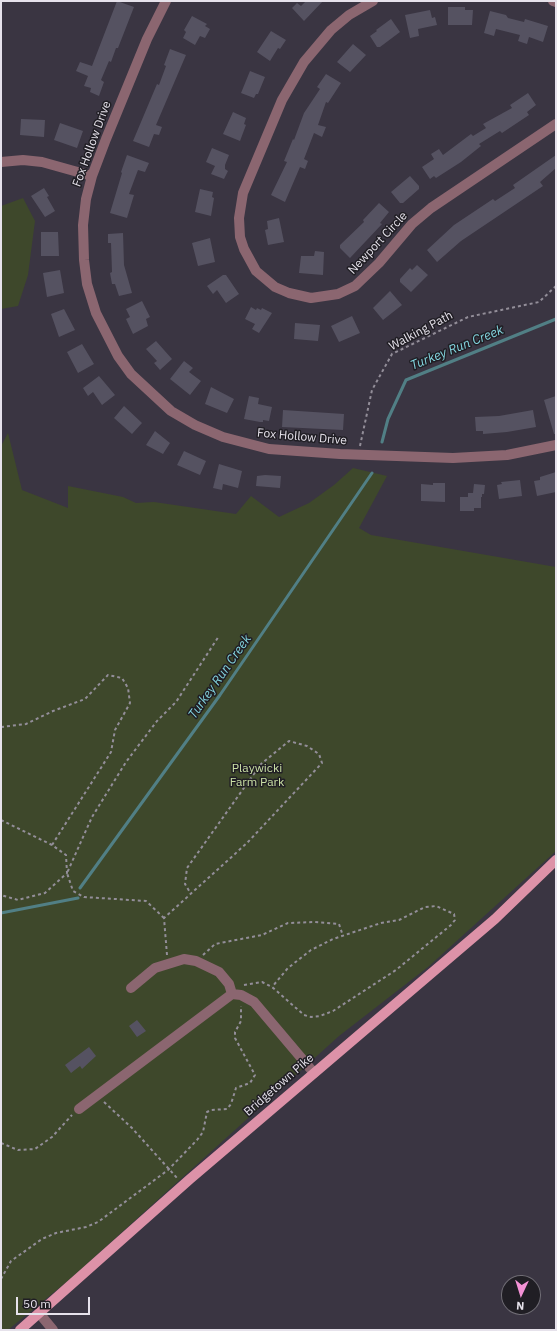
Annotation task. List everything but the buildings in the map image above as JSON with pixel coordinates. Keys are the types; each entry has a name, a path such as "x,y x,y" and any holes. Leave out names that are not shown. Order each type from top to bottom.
{"main road":[{"name":"Bridgetown Pike","path":"20,1330 183,1184 495,919 556,860"}],"street":[{"name":"Fox Hollow Drive","path":"166,1 147,39 92,176 83,225 84,260 87,284 96,313 106,336 118,356 140,384 171,411 195,425 223,437 269,449 358,455 453,458 489,457 530,451 556,445"},
{"name":"Newport Circle","path":"373,1 349,15 331,30 304,62 282,100 243,193 238,218 240,237 244,249 256,271 275,287 294,295 311,298 338,294 355,286 380,263 403,233 431,208 556,124"},
{"path":"1,162 23,160 42,162 92,176"},
{"path":"131,988 155,968 168,962 184,959 196,961 219,972 237,995 254,1002 314,1073"},
{"path":"79,1109 237,995"},
{"path":"39,1313 53,1330"}],"path":[{"name":"Walking Path","path":"358,455 372,390 392,354 468,316 538,302 556,286"},
{"path":"1,895 18,900 45,893 67,873 92,817 126,762 157,721 176,702 219,636"},
{"path":"1,728 26,724 53,711 85,699 108,675 122,678 128,688 130,703 115,730 111,752 52,845"},
{"path":"164,918 191,894 247,843 322,763 319,754 307,746 289,741 261,764 187,868 185,884 191,894"},
{"path":"1,820 52,845 66,855 67,873 73,891 84,897 146,900 164,918 168,962"},
{"path":"1,1279 11,1261 42,1239 56,1233 98,1222 168,1170 197,1140 202,1132 208,1112 211,1110 227,1109 231,1104 236,1088 250,1082 255,1075 234,1038 234,1032 241,1021 237,995 242,986 262,982 272,986 304,1015 311,1018 333,1011 396,970 456,920 454,914 436,906 425,907 399,920 381,923 343,936 311,950 288,968 272,986"},
{"path":"196,961 215,944 262,935 288,923 315,922 339,924 343,936"},
{"path":"95,1097 116,1112 155,1153 168,1170 183,1184"},
{"path":"1,1144 18,1150 35,1149 52,1137 79,1109"}],"green space":[{"path":"23,198 35,221 28,275 18,306 1,309 1,206"},
{"name":"Playwicki Farm Park","path":"8,433 22,490 68,508 68,486 123,497 136,503 154,502 236,514 251,496 279,517 309,503 334,485 353,468 387,476 359,528 371,535 556,567 556,851 428,967 339,1036 70,1279 8,1330 1,1330 1,446"}],"waterway":[{"name":"Turkey Run Creek","path":"382,442 388,419 406,380 556,319"},
{"name":"Turkey Run Creek","path":"80,888 220,695 372,473"},
{"name":"Turkey Run Creek","path":"1,913 78,898"}]}
